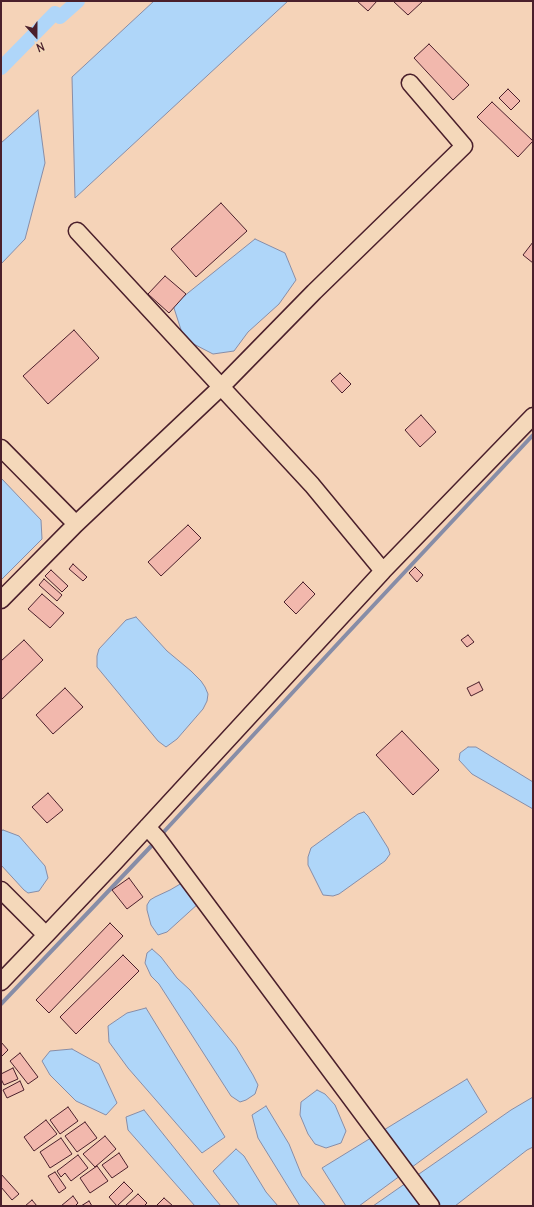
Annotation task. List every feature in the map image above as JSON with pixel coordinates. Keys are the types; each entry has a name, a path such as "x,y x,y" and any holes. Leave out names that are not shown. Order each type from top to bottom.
{"street":[{"path":"1,600 76,524 221,387 314,292 464,146 410,83"},
{"path":"77,231 312,485 383,571"},
{"path":"1,982 147,827 383,571 533,416"},
{"path":"1,448 76,524"},
{"path":"147,827 163,845 431,1206"},
{"path":"1,890 46,935"}],"water":[{"path":"154,1 288,1 75,198 72,77"},
{"path":"38,110 45,163 25,239 1,264 1,143"},
{"path":"255,239 285,253 296,280 279,304 248,332 234,351 213,354 184,339 173,305"},
{"path":"1,478 41,520 42,539 1,580"},
{"path":"136,617 167,651 201,681 208,694 207,701 203,709 177,739 166,747 158,741 97,667 97,656 99,649 126,620"},
{"path":"468,747 476,747 533,782 533,809 472,774 459,760 460,753"},
{"path":"364,812 388,848 390,854 385,861 339,894 333,896 323,895 308,865 308,857 311,848 358,814"},
{"path":"3,830 19,836 45,866 48,878 39,891 28,893 1,865 1,831"},
{"path":"182,883 199,903 167,932 158,935 151,925 147,905 150,900"},
{"path":"152,949 161,957 177,978 190,990 236,1047 258,1085 255,1094 246,1100 240,1102 231,1096 159,984 151,976 145,963 147,953"},
{"path":"146,1008 225,1137 202,1153 128,1068 109,1042 108,1026 127,1013"},
{"path":"72,1049 99,1064 117,1103 106,1115 76,1101 50,1075 42,1061 50,1051"},
{"path":"467,1079 487,1112 359,1206 346,1206 322,1168"},
{"path":"317,1090 325,1094 335,1105 346,1131 341,1143 326,1148 315,1144 308,1134 300,1115 301,1102"},
{"path":"533,1097 533,1147 527,1150 455,1206 373,1206 511,1110"},
{"path":"266,1106 289,1144 302,1176 326,1206 300,1206 258,1138 252,1115"},
{"path":"144,1110 221,1206 195,1206 128,1130 126,1117"},
{"path":"236,1149 244,1156 266,1192 278,1206 240,1206 213,1171"}],"building":[{"path":"357,1 377,1 368,11"},
{"path":"393,1 423,1 408,15"},
{"path":"429,44 469,85 453,100 414,58"},
{"path":"508,89 520,101 511,110 499,98"},
{"path":"492,102 533,141 518,157 477,117"},
{"path":"221,203 247,231 196,277 171,249"},
{"path":"533,242 533,263 523,255"},
{"path":"165,276 186,294 169,313 148,294"},
{"path":"74,330 99,358 48,404 23,376"},
{"path":"340,373 351,384 342,393 331,381"},
{"path":"421,415 436,432 420,447 405,430"},
{"path":"188,525 201,538 161,576 148,562"},
{"path":"73,564 87,577 83,581 69,569"},
{"path":"415,567 423,575 417,582 409,573"},
{"path":"51,570 68,586 62,592 45,576"},
{"path":"44,579 62,595 57,601 39,585"},
{"path":"303,582 315,594 296,614 284,602"},
{"path":"42,594 64,613 50,628 28,609"},
{"path":"468,635 474,642 467,647 461,640"},
{"path":"24,640 43,660 1,700 1,661"},
{"path":"479,682 483,690 471,696 467,688"},
{"path":"65,688 83,707 53,734 36,715"},
{"path":"402,731 439,770 413,795 376,755"},
{"path":"48,793 63,810 47,823 32,807"},
{"path":"129,878 143,897 127,909 112,890"},
{"path":"110,923 123,936 49,1013 36,1000"},
{"path":"123,955 139,971 76,1034 60,1017"},
{"path":"1,1042 8,1050 1,1057"},
{"path":"20,1053 38,1077 28,1084 10,1061"},
{"path":"13,1068 18,1079 4,1085 1,1079 1,1074"},
{"path":"20,1081 24,1090 7,1098 3,1090"},
{"path":"68,1107 78,1121 60,1134 50,1120"},
{"path":"46,1120 57,1134 34,1151 24,1137"},
{"path":"85,1122 97,1138 77,1152 65,1136"},
{"path":"105,1136 116,1149 95,1167 83,1154"},
{"path":"61,1138 72,1154 50,1168 40,1152"},
{"path":"119,1153 128,1167 112,1178 102,1165"},
{"path":"78,1155 88,1168 71,1181 65,1173 61,1177 57,1171"},
{"path":"97,1166 108,1181 90,1193 80,1178"},
{"path":"55,1172 66,1188 59,1193 48,1176"},
{"path":"1,1174 19,1194 12,1200 1,1187"},
{"path":"124,1182 133,1191 117,1206 109,1197"},
{"path":"138,1194 147,1203 144,1206 125,1206"},
{"path":"73,1196 78,1203 75,1206 61,1206"},
{"path":"164,1198 173,1206 156,1206"},
{"path":"32,1200 37,1206 25,1206"},
{"path":"89,1201 92,1206 81,1206"}],"waterway":[{"path":"1,68 55,13 60,17 78,1"},
{"path":"160,836 533,435"},
{"path":"1,1004 156,841"}]}
